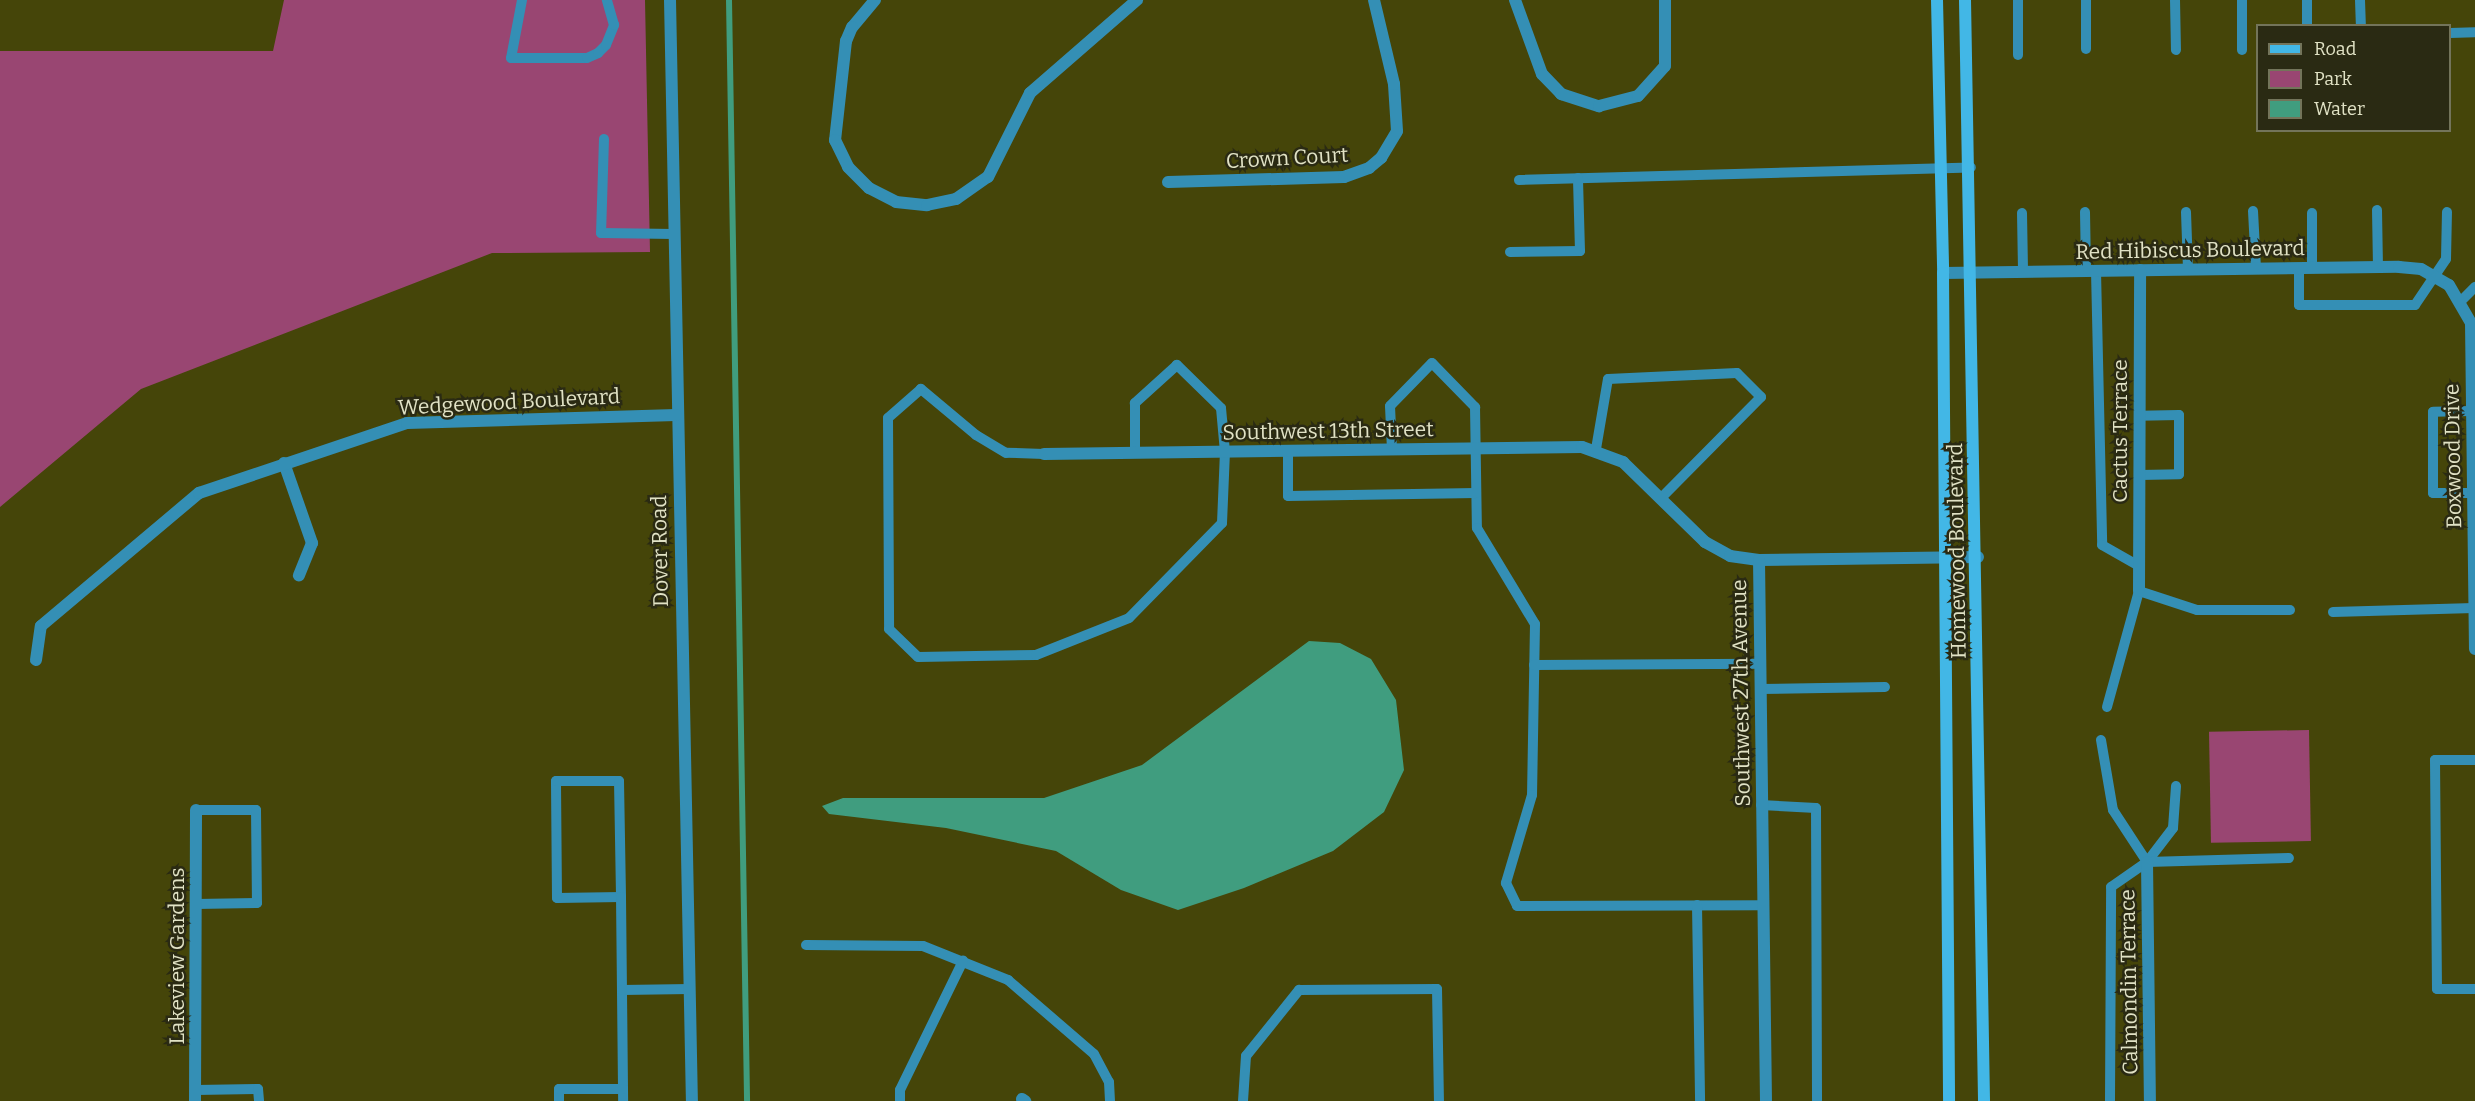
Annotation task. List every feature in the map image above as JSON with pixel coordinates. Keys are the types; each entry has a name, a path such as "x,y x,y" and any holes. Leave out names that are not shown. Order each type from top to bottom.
{"street":[{"name":"Dover Road","path":"670,0 676,415 692,1101"},
{"path":"875,0 852,27 846,41 835,140 848,167 869,188 896,202 927,205 956,199 988,177 1030,93 1137,0"},
{"name":"Crown Court","path":"1168,182 1344,177 1369,168 1381,158 1397,131 1394,84 1374,0"},
{"path":"1515,0 1542,74 1567,97 1599,106 1638,96 1665,66 1665,0"},
{"name":"Homewood Boulevard","path":"1937,0 1938,168 1943,273 1949,1101"},
{"name":"Homewood Boulevard","path":"1965,0 1971,167 1971,273 1978,557 1984,1101"},
{"name":"Red Hibiscus Boulevard","path":"1943,273 2378,267 2421,269 2436,276"},
{"name":"Cactus Terrace","path":"2139,591 2140,270"},
{"name":"Boxwood Drive","path":"2436,276 2461,301 2471,323 2475,648"},
{"name":"Wedgewood Boulevard","path":"36,660 42,626 199,493 407,423 676,415"},
{"name":"Southwest 13th Street","path":"1044,454 1478,448 1596,449 1610,454"},
{"name":"Southwest 27th Avenue","path":"1610,454 1717,550 1759,560 1766,1101"},
{"path":"284,463 312,543 299,576"},
{"path":"1759,560 1978,557"},
{"name":"Lakeview Gardens","path":"195,1095 196,810"},
{"name":"Calmondin Terrace","path":"2147,861 2151,1101"}],"lane":[{"path":"522,0 510,58 587,58 598,53 606,45 614,25 607,0"},
{"path":"2018,0 2018,55"},
{"path":"2086,0 2086,49"},
{"path":"2175,0 2176,50"},
{"path":"2242,0 2242,50"},
{"path":"2307,0 2307,24"},
{"path":"2360,0 2361,24"},
{"path":"2451,33 2475,32"},
{"path":"604,139 602,233 674,234"},
{"path":"1519,180 1971,167"},
{"path":"1510,252 1580,252 1578,178"},
{"path":"2377,210 2378,267"},
{"path":"2253,211 2256,268"},
{"path":"2085,212 2091,271 2102,545 2139,566"},
{"path":"2186,212 2188,269"},
{"path":"2299,268 2299,305 2415,305 2446,259 2447,212"},
{"path":"2022,213 2023,272"},
{"path":"2312,213 2312,268"},
{"path":"2461,301 2475,287"},
{"path":"1392,450 1390,406 1432,363 1476,407 1477,528 1534,624 1532,795 1506,883 1517,906 1762,905"},
{"path":"1044,454 1006,453 976,435 921,389 888,418 890,629 918,657 1036,655 1129,618 1222,523 1226,452 1221,408 1177,365 1135,403 1135,453"},
{"path":"1596,449 1608,379 1737,373 1761,397 1661,498"},
{"path":"2472,411 2433,412 2433,494 2473,494"},
{"path":"2140,416 2179,415 2179,474 2140,475"},
{"path":"1288,451 1288,496 1476,493"},
{"path":"2107,707 2139,591 2197,610 2290,610"},
{"path":"2333,612 2474,608"},
{"path":"1534,665 1760,664"},
{"path":"1760,689 1885,687"},
{"path":"2101,740 2113,810 2147,861"},
{"path":"2475,760 2435,760 2437,989 2475,989"},
{"path":"621,897 557,898 556,781 619,781 621,897 623,1101"},
{"path":"2109,1101 2111,887 2147,861 2173,828 2176,786"},
{"path":"1761,805 1816,808 1817,1101"},
{"path":"196,810 256,810 257,903 196,904"},
{"path":"2147,861 2289,858"},
{"path":"1697,905 1700,1101"},
{"path":"806,945 923,946 1008,980 1094,1054 1109,1082 1110,1101"},
{"path":"900,1101 900,1090 963,961"},
{"path":"622,990 690,990"},
{"path":"1243,1101 1246,1056 1299,990 1437,990 1439,1101"},
{"path":"195,1095 258,1089 259,1101"},
{"path":"559,1101 559,1089 623,1089"}],"green space":[{"path":"284,0 645,0 650,252 492,253 141,389 0,507 0,51 273,51"},
{"path":"2309,730 2311,841 2211,843 2209,732"}],"water":[{"path":"1309,641 1340,643 1371,659 1396,700 1404,770 1384,812 1333,851 1244,888 1178,910 1121,890 1056,851 946,828 829,814 822,806 843,798 1044,798 1142,765"}],"waterway":[{"path":"729,0 747,1101"}]}
